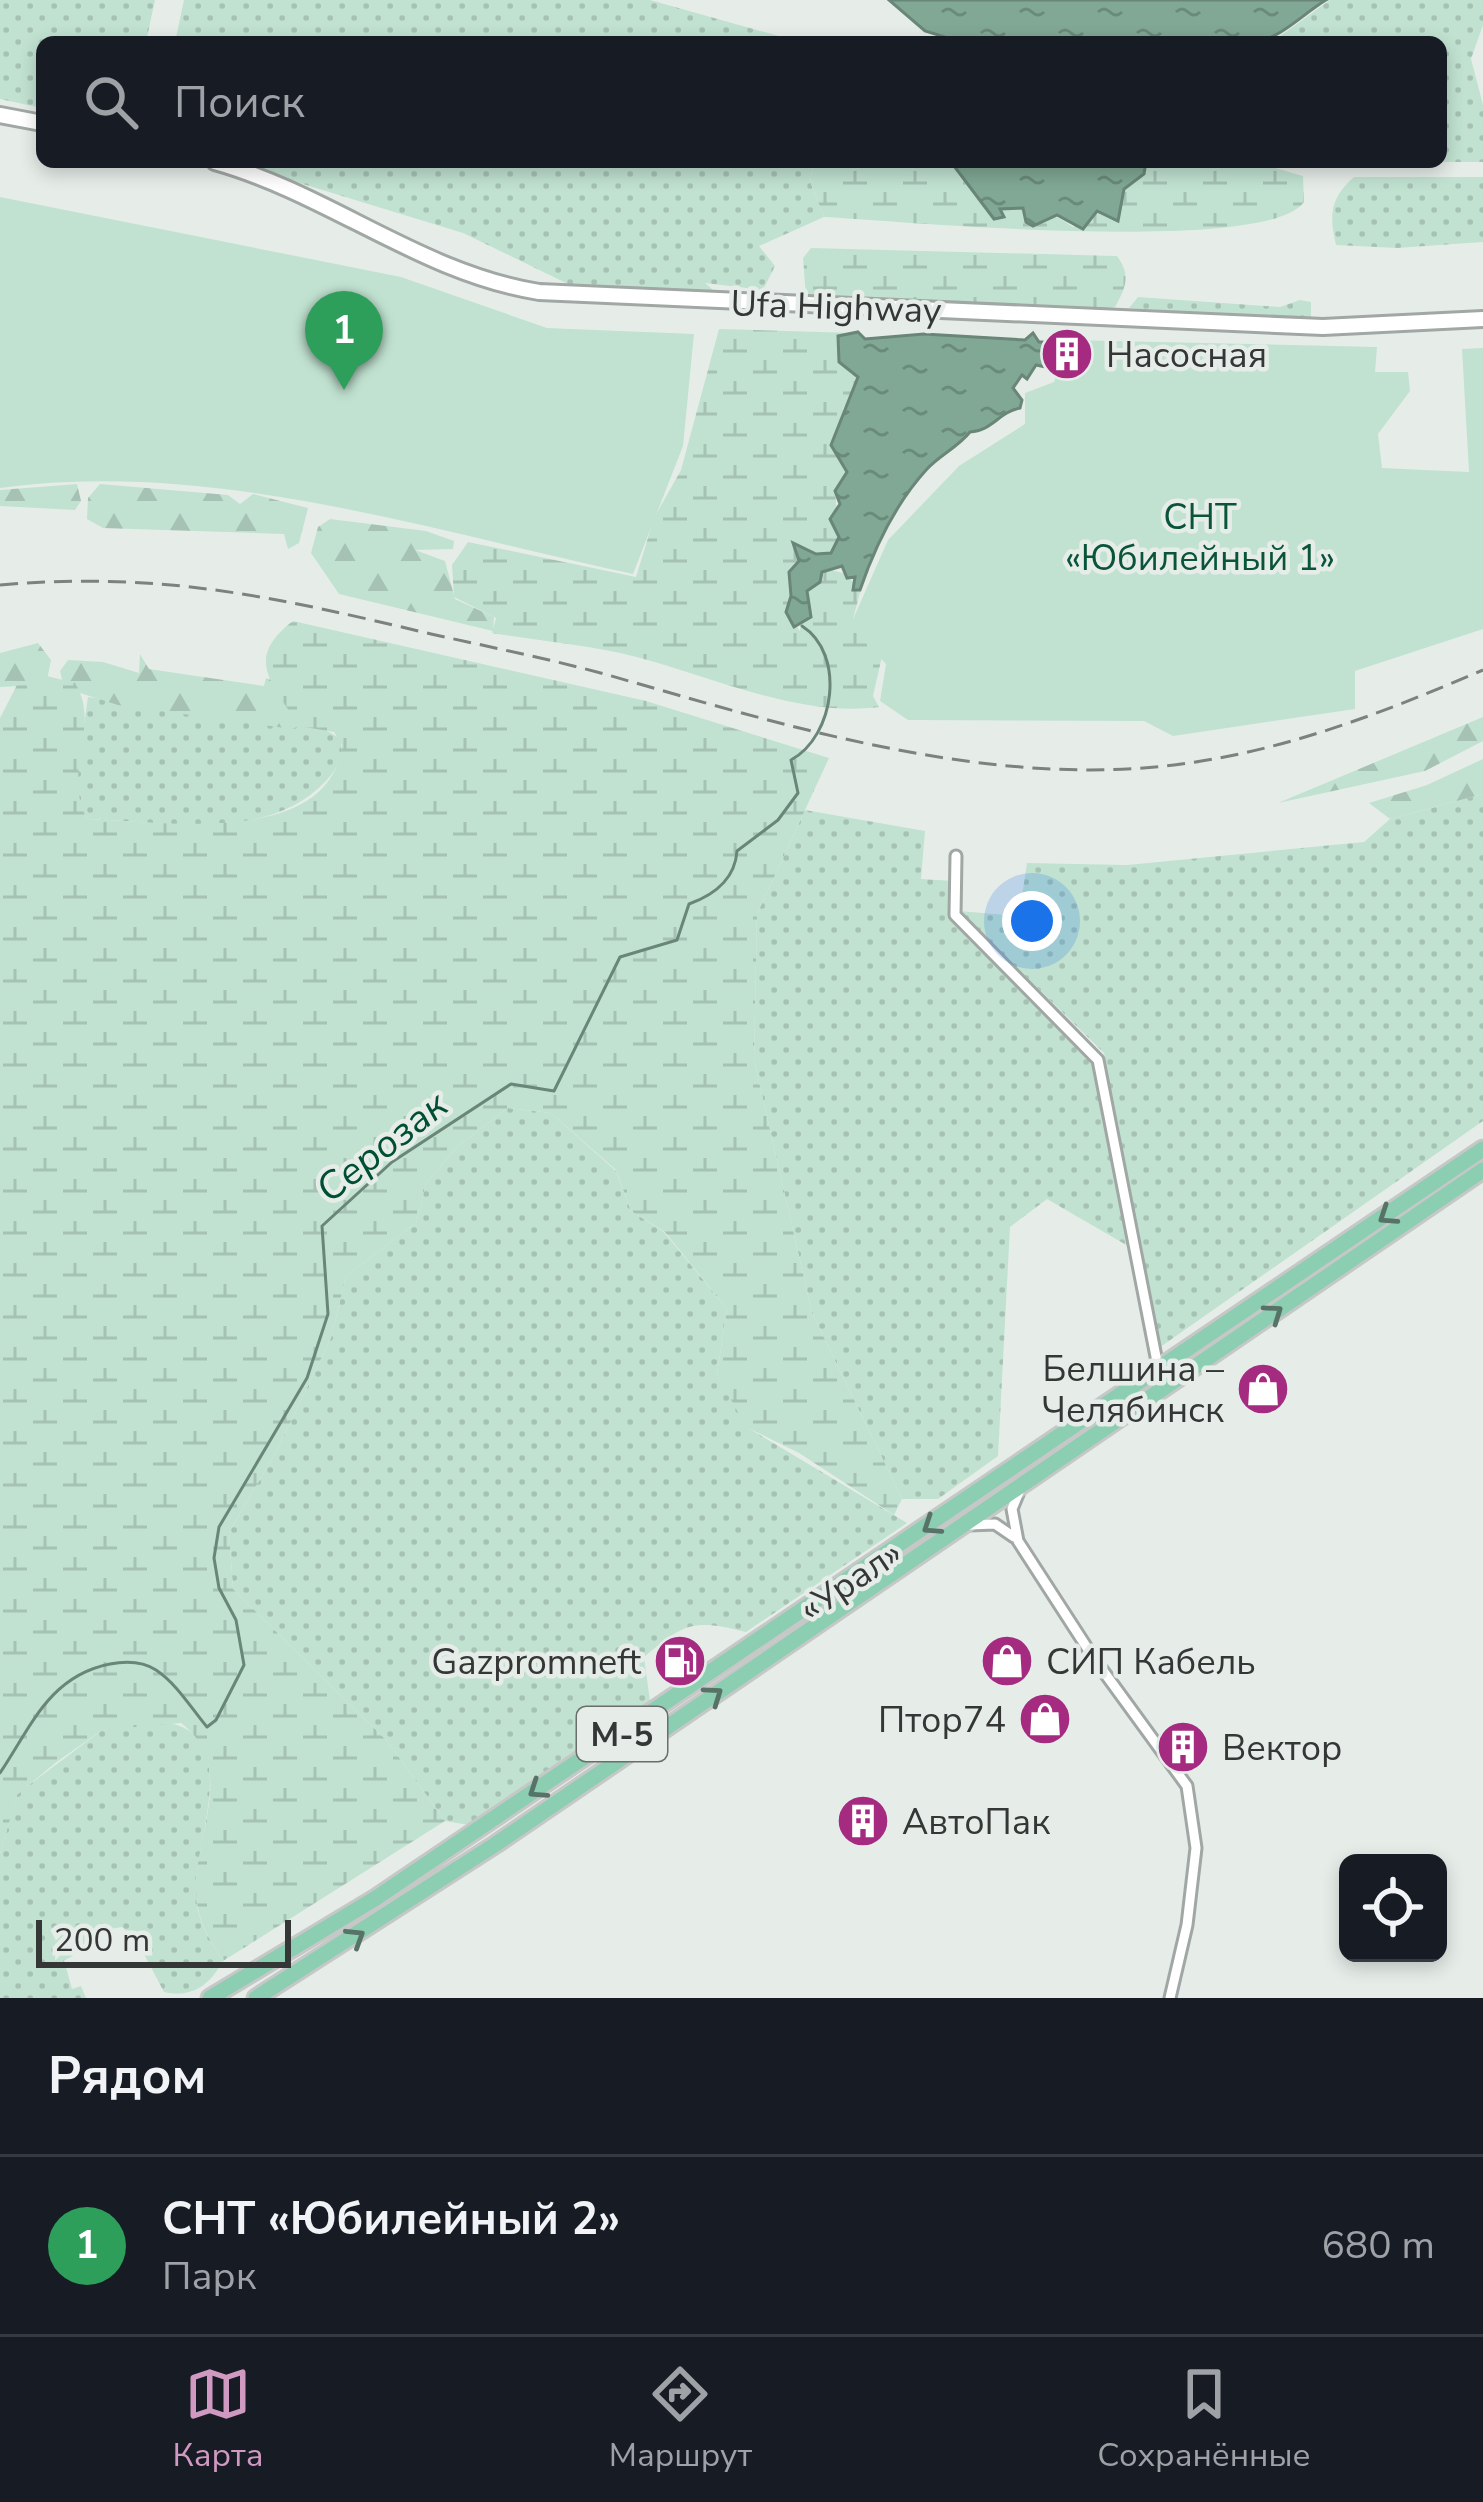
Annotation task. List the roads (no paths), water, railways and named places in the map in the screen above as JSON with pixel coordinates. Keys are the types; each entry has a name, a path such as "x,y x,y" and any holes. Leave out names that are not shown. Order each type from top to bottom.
{"main road":[{"path":"0,115 36,122"},
{"name":"Ufa Highway","path":"232,168 463,274 539,292 1323,327 1483,319"},
{"name":"«Урал»","path":"210,1998 376,1898 1483,1149"},
{"name":"«Урал»","path":"256,1998 417,1898 1483,1170"}],"street":[{"path":"956,856 955,915 1098,1060 1159,1372"},
{"path":"1027,1481 1012,1509 1018,1541 1093,1657 1187,1786 1196,1848 1187,1925 1170,1998"},
{"path":"947,1535 984,1523 1018,1541"}],"water":[{"path":"889,0 1326,0 1272,36 941,36 925,31"},
{"path":"956,168 1145,168 1124,189 1118,221 1097,211 1083,229 1057,215 1033,226 1026,222 1023,208 1000,209 1004,217 994,219"},
{"path":"858,332 865,339 924,334 1025,340 1033,333 1039,342 1068,342 1046,367 1036,365 1027,379 1022,375 1013,388 1022,400 1020,408 970,432 915,483 886,528 860,590 853,590 855,577 847,578 842,566 822,572 820,582 807,591 811,617 794,627 786,612 791,596 789,572 799,561 793,543 816,554 831,553 839,537 830,519 840,504 835,491 847,472 831,445 858,377 839,362 838,336"}],"waterway":[{"name":"Серозак","path":"0,1773 32,1721 57,1692 89,1670 110,1664 134,1662 151,1667 171,1682 207,1727 216,1720 244,1665 236,1620 219,1588 214,1558 219,1527 307,1378 328,1314 322,1226 392,1162 511,1084 554,1091 620,957 677,940 689,904 722,885 737,851 778,820 798,793 791,760 817,733 830,695 825,655 802,626"}],"railway":[{"path":"0,585 113,582 269,599 564,664 822,734 1042,769 1189,763 1265,748 1339,726 1483,670"}],"place":[{"name":"Насосная","path":"1067,354"},
{"name":"СНТ «Юбилейный 2»","path":"344,390"},
{"name":"Белшина – Челябинск","path":"1263,1389"},
{"name":"Gazpromneft","path":"680,1661"},
{"name":"СИП Кабель","path":"1007,1661"},
{"name":"Птор74","path":"1045,1719"},
{"name":"Вектор","path":"1183,1747"},
{"name":"АвтоПак","path":"863,1821"}],"park label":[{"name":"СНТ «Юбилейный 1»","path":"1200,536"}]}
